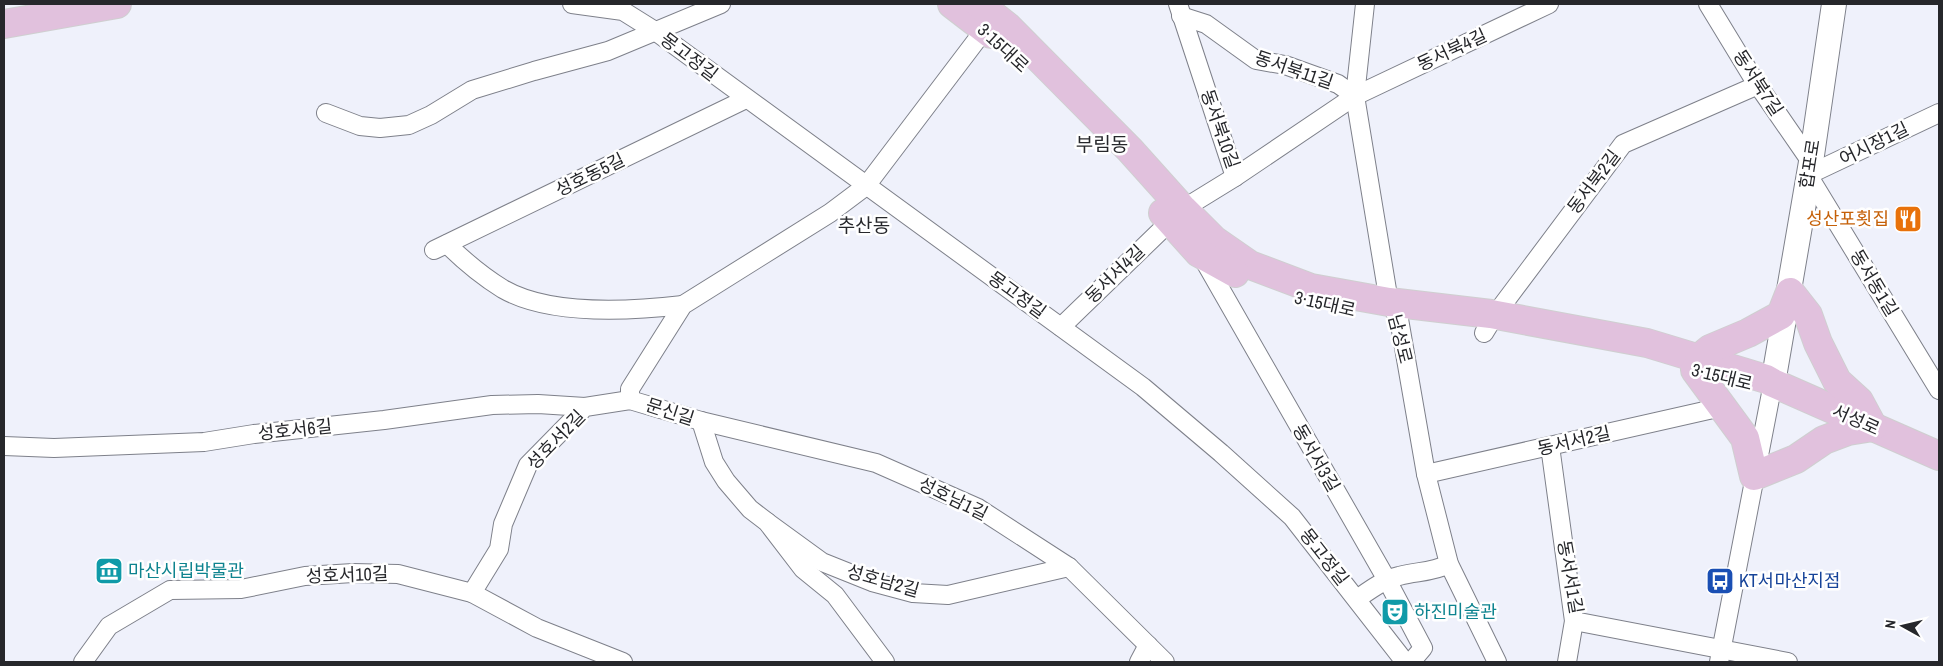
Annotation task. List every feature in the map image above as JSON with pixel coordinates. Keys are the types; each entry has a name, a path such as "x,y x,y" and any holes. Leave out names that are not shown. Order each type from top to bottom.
{"main road":[{"path":"4,24 83,7 117,4"},
{"name":"3·15대로","path":"952,4 1008,27 1130,150 1176,215 1199,253 1244,278 1312,304 1394,310 1647,343 1697,364 1766,379 1773,383"},
{"name":"합포로","path":"1773,383 1810,169 1834,4"},
{"name":"3·15대로","path":"1176,215 1250,265 1311,288 1394,310"},
{"path":"1790,292 1808,315 1818,343 1837,380 1859,401 1873,427 1848,431 1824,440 1796,458 1754,476 1745,438 1722,407 1697,364 1710,349 1748,333 1780,315 1790,292"},
{"name":"서성로","path":"1773,383 1939,456"}],"street":[{"name":"몽고정길","path":"572,4 623,11 655,31 1142,388 1221,453 1292,517 1405,662"},
{"path":"326,113 360,126 380,128 408,125 431,115 472,90 608,51 722,4"},
{"name":"남성로","path":"1365,4 1355,96 1426,474 1448,564 1497,662"},
{"name":"동서북4길","path":"1355,96 1549,4"},
{"name":"동서북7길","path":"1708,4 1810,169"},
{"name":"동서북11길","path":"1180,10 1206,24 1256,60 1285,65 1338,84 1355,96"},
{"name":"동서북10길","path":"1180,10 1235,177 1355,96"},
{"name":"문신길","path":"885,662 835,595 803,569 767,522 750,509 726,481 714,462 701,421 630,400 630,389 683,305 830,213 866,186 982,16"},
{"name":"동서북2길","path":"1490,324 1623,144 1758,85"},
{"name":"성호동5길","path":"683,305 642,309 552,305 504,290 440,247 746,99"},
{"name":"어시장1길","path":"1810,169 1939,113"},
{"name":"동서동1길","path":"1810,169 1939,390"},
{"name":"동서서4길","path":"1060,327 1176,215 1235,177"},
{"name":"동서서3길","path":"1199,253 1387,580 1423,648 1411,662"},
{"name":"3·15대로","path":"1721,656 1773,383"},
{"name":"성호서2길","path":"472,593 499,549 503,524 528,465 585,407 630,400"},
{"name":"성호서6길","path":"4,446 54,448 204,442 254,434 384,420 492,404 585,407"},
{"name":"동서서2길","path":"1426,474 1722,407"},
{"name":"성호남1길","path":"701,421 876,463 978,508 1070,567 1165,662"},
{"name":"동서서1길","path":"1550,446 1574,621 1721,656 1788,662"},
{"name":"성호남2길","path":"767,522 822,562 872,582 913,593 948,595 1070,567"},
{"path":"1357,599 1387,580 1436,570 1448,564"},
{"name":"성호서10길","path":"83,662 109,626 170,590 241,590 305,576 353,573 398,574 472,593 537,628 623,662"},
{"path":"1567,662 1574,621"},
{"path":"1140,662 1148,645"}],"place":[{"name":"성산포횟집","path":"1908,219"},
{"name":"마산시립박물관","path":"109,571"},
{"name":"KT서마산지점","path":"1720,581"},
{"name":"하진미술관","path":"1395,612"}],"district":[{"name":"부림동","path":"1102,144"},
{"name":"추산동","path":"864,225"}]}
